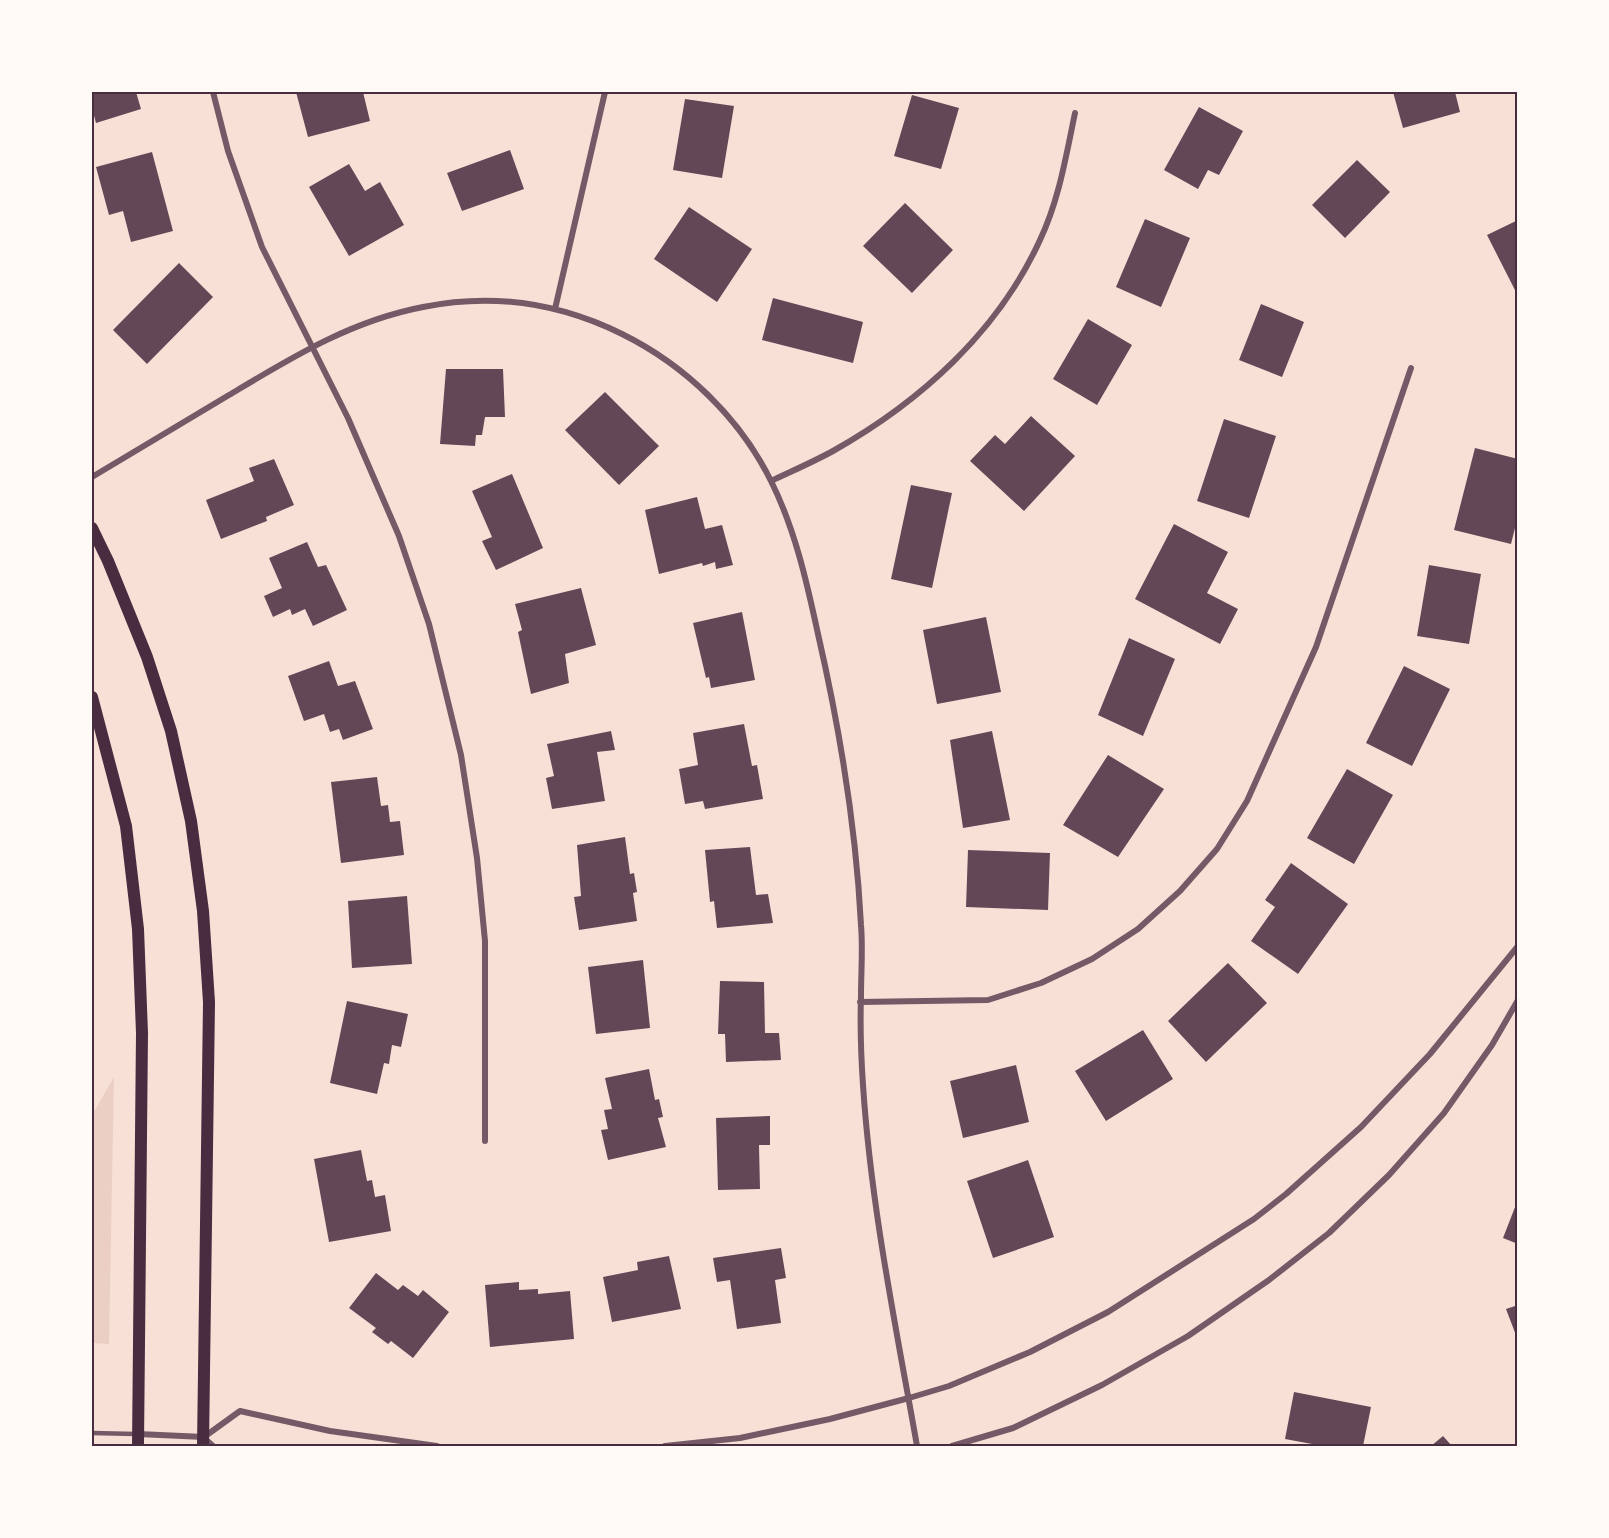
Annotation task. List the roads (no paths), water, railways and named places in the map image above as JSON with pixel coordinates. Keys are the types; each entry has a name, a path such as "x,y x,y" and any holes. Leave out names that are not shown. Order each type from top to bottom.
{"main road":[{"path":"92,528 147,657 171,731 191,820 203,911 209,1002 203,1442"},
{"path":"92,698 126,826 138,929 142,1033 138,1440"}],"street":[{"path":"213,92 228,151 262,247 348,418 399,536 429,624 461,755 477,858 485,940 484,1142"},
{"path":"555,309 605,92"},
{"path":"771,481 833,451 890,415 944,372 980,335 1014,289 1041,240 1060,186 1075,113"},
{"path":"92,477 312,346 361,324 419,307 465,300 506,301 555,309 595,321 649,348 690,378 726,413 750,445 771,481 790,526 811,601 832,693 851,811 862,929 860,1002 863,1086 875,1198 917,1446"},
{"path":"860,1002 988,1000 1041,983 1092,959 1138,928 1180,891 1217,849 1246,801 1316,647 1411,368"},
{"path":"665,1446 740,1438 830,1419 909,1398 949,1386 1030,1352 1098,1317 1254,1219 1286,1194 1361,1127 1430,1054 1518,946"},
{"path":"952,1446 1013,1428 1102,1385 1188,1336 1269,1280 1329,1233 1389,1175 1444,1113 1492,1044 1518,1000"},
{"path":"203,1442 240,1411 330,1431 437,1446"},
{"path":"138,1440 203,1442 213,1446"}],"lane":[{"path":"92,1433 138,1440"}]}
